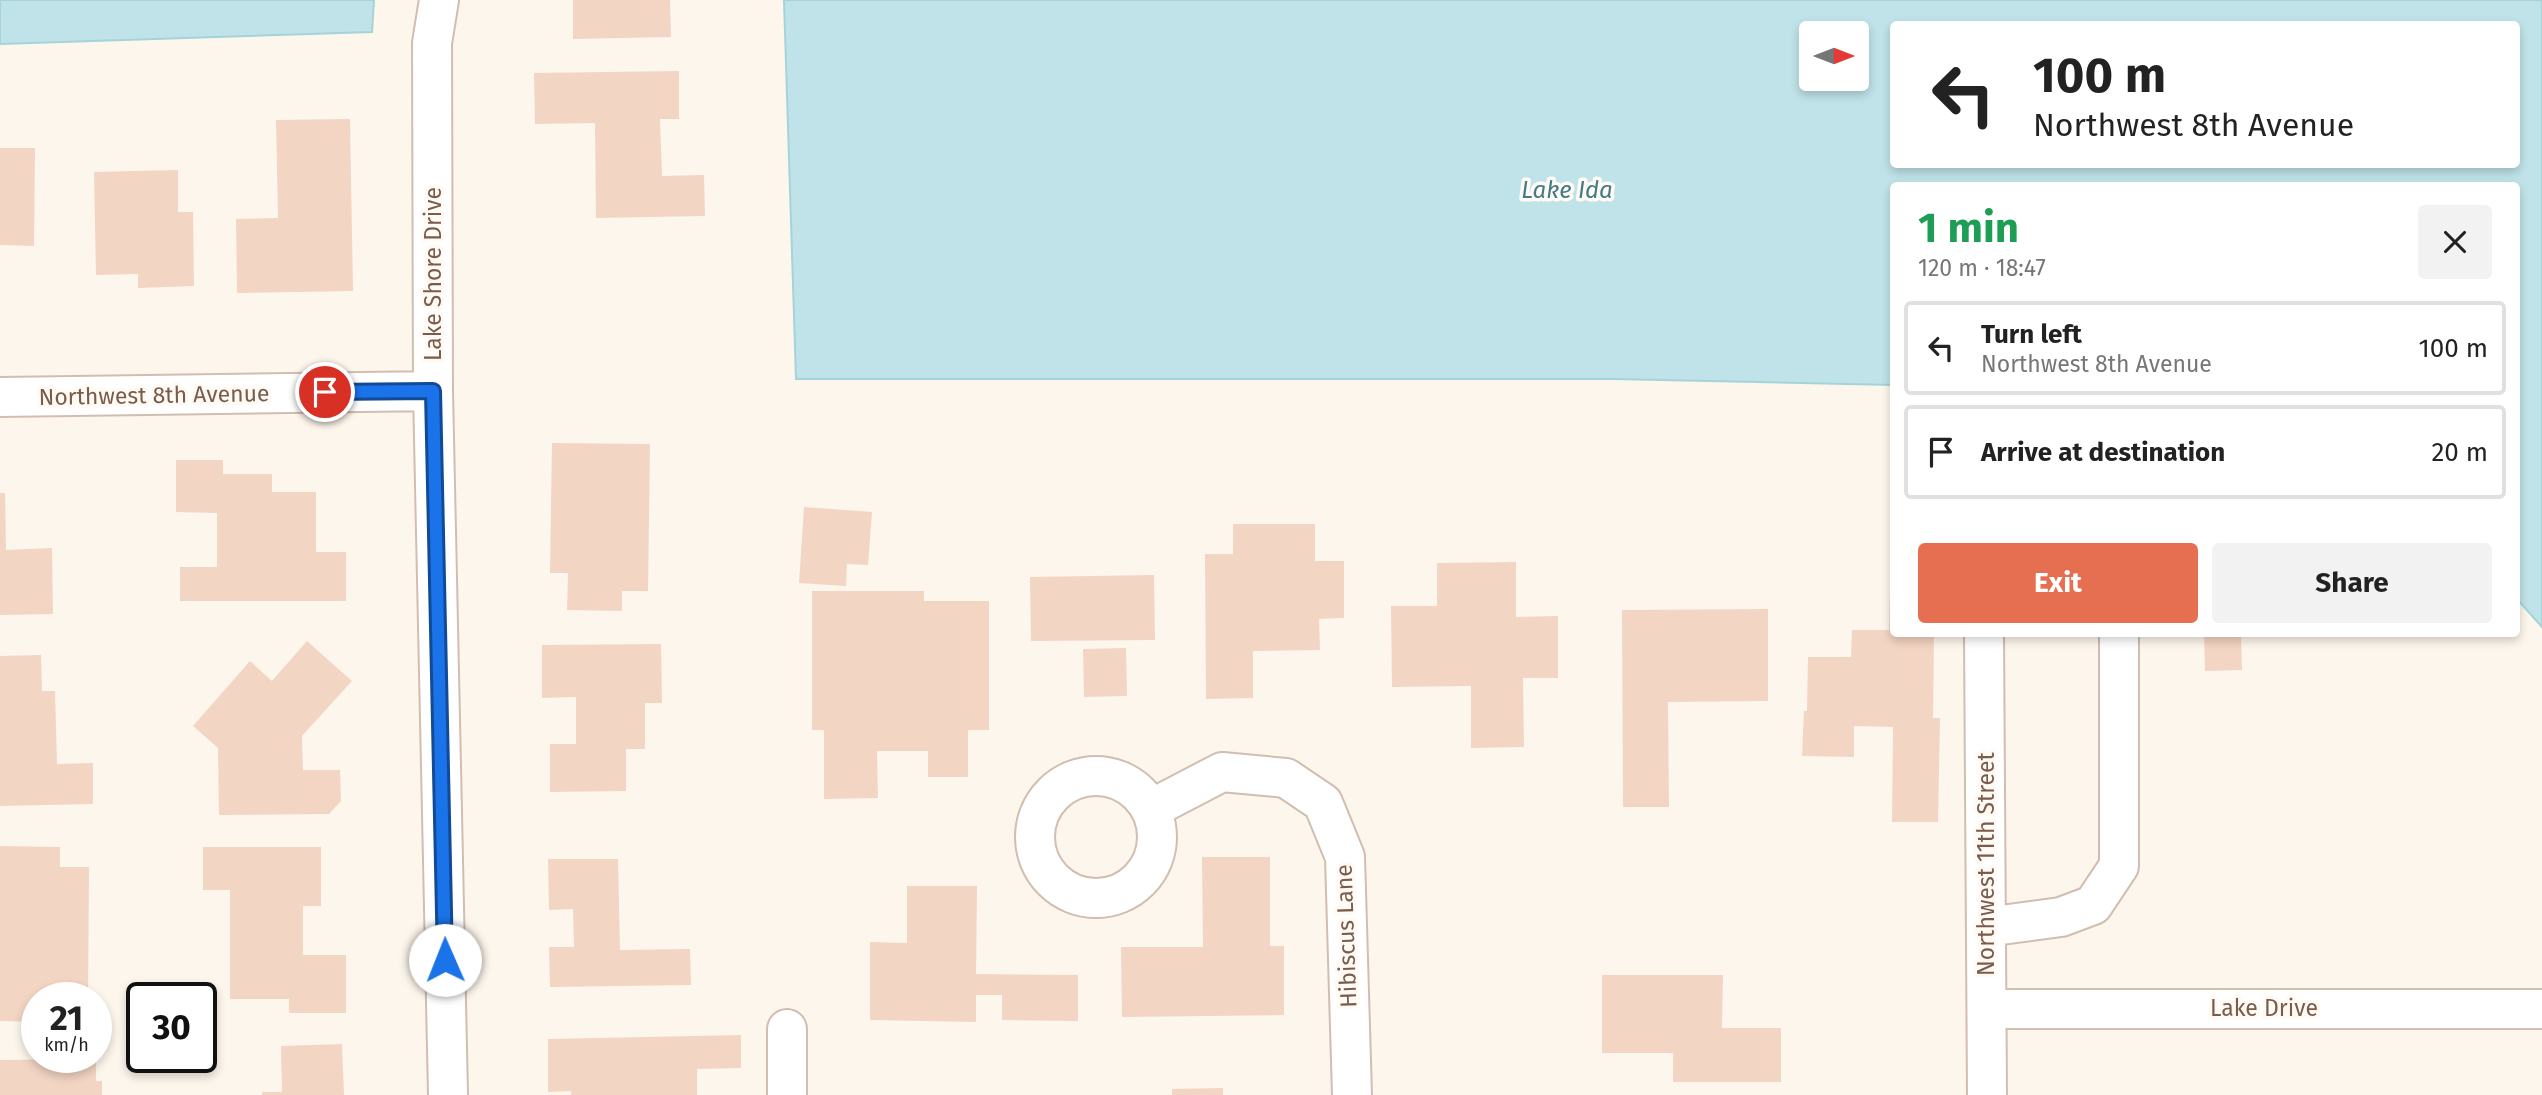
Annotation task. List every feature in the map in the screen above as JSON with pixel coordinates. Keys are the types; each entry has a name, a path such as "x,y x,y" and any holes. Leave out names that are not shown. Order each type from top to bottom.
{"street":[{"name":"Lake Shore Drive","path":"439,0 432,43 433,391 448,1095"},
{"name":"Northwest 8th Avenue","path":"0,397 433,391"},
{"name":"Northwest 11th Street","path":"1984,637 1987,1095"},
{"path":"1986,927 2061,917 2093,905 2119,866 2119,637"},
{"name":"Hibiscus Lane","path":"1151,808 1222,772 1286,778 1324,803 1345,858 1352,1095"},
{"name":"Lake Drive","path":"1987,1009 2542,1009"},
{"path":"787,1029 787,1095"}],"water":[{"path":"0,0 374,0 372,32 0,44"},
{"name":"Lake Ida","path":"784,0 2542,0 2542,627 2520,602 2520,182 1890,182 1890,385 1613,379 796,379"}],"building":[{"path":"573,0 670,0 671,37 573,39"},
{"path":"679,71 679,119 660,119 662,176 704,175 705,216 596,218 595,123 535,124 534,73"},
{"path":"350,119 353,291 237,293 236,219 278,218 276,120"},
{"path":"0,148 35,148 34,246 0,245"},
{"path":"178,170 178,212 193,212 194,286 138,288 138,274 96,275 94,172"},
{"path":"552,443 650,444 648,591 622,591 622,611 567,610 568,573 550,573"},
{"path":"176,460 223,460 223,474 272,474 272,492 316,492 316,552 346,552 346,601 180,601 180,567 217,567 217,513 176,512"},
{"path":"0,493 5,493 6,550 52,548 53,614 0,615"},
{"path":"804,507 872,512 868,565 847,564 846,586 799,583"},
{"path":"1233,524 1315,524 1315,561 1344,561 1344,618 1319,619 1320,650 1253,651 1253,698 1206,699 1205,554 1233,554"},
{"path":"1516,562 1516,617 1558,616 1558,678 1523,678 1524,747 1471,748 1471,686 1392,687 1391,606 1437,606 1437,563"},
{"path":"1154,575 1155,640 1031,641 1030,577"},
{"path":"812,591 924,591 924,601 989,601 989,730 968,730 968,777 928,777 928,751 877,751 878,798 824,799 824,730 812,730"},
{"path":"1890,591 1890,637 1934,637 1933,718 1940,718 1938,822 1892,822 1893,727 1854,726 1854,757 1802,756 1804,711 1807,711 1808,657 1851,657 1852,630 1889,630"},
{"path":"1768,609 1768,701 1668,702 1669,807 1623,807 1622,610"},
{"path":"2204,637 2241,637 2242,670 2205,671"},
{"path":"307,641 352,681 302,736 303,770 340,770 341,801 329,814 219,815 218,748 193,726 250,661 272,681"},
{"path":"661,644 662,703 645,703 645,749 626,749 626,791 550,792 550,744 576,744 576,697 542,698 542,645"},
{"path":"1126,648 1127,696 1084,697 1083,649"},
{"path":"41,655 42,691 55,691 57,764 93,763 93,804 0,806 0,656"},
{"path":"0,846 60,847 60,867 89,867 88,982 21,982 21,1022 0,1021"},
{"path":"203,847 321,847 321,906 303,906 303,955 346,955 346,1013 289,1013 289,999 230,999 230,890 203,890"},
{"path":"1202,857 1270,857 1270,946 1284,946 1284,1015 1122,1017 1121,947 1203,947"},
{"path":"548,859 618,859 620,950 690,949 691,985 550,987 549,947 574,947 573,909 549,910"},
{"path":"907,886 977,886 976,974 1078,975 1078,1021 1002,1020 1002,995 976,995 976,1022 870,1020 870,942 907,943"},
{"path":"1602,975 1723,975 1722,1028 1781,1028 1781,1082 1673,1082 1673,1053 1602,1053"},
{"path":"741,1035 741,1068 697,1069 697,1095 571,1095 571,1091 548,1092 548,1039"},
{"path":"342,1044 344,1095 262,1095 262,1092 282,1092 281,1046"},
{"path":"0,1060 21,1060 21,1073 96,1073 96,1081 102,1081 102,1095 0,1095"},
{"path":"1223,1088 1223,1095 1172,1095 1172,1089"}],"route":[{"path":"325,392 433,391 445,960"}]}
